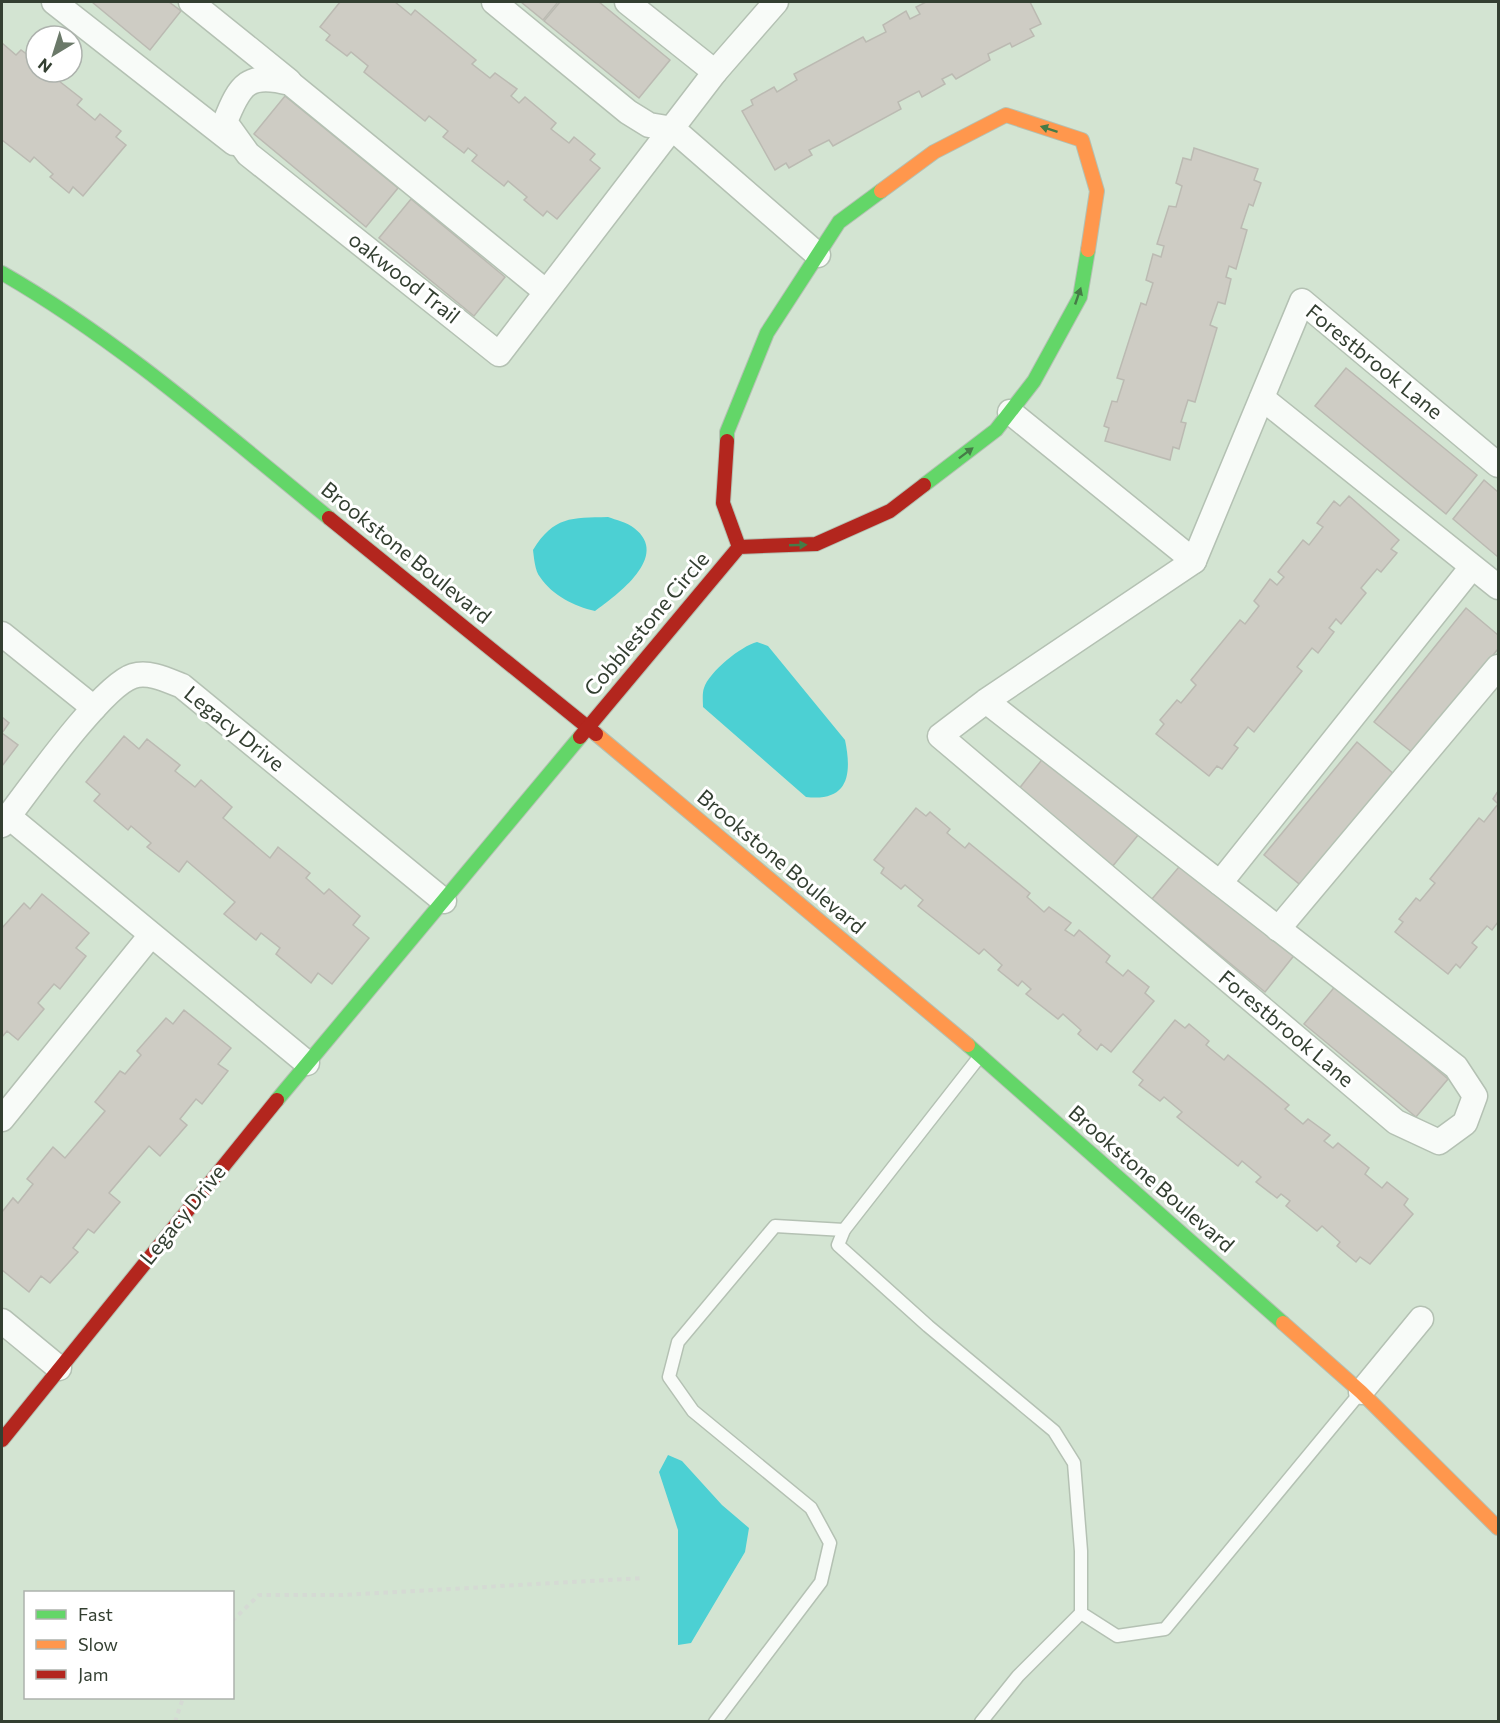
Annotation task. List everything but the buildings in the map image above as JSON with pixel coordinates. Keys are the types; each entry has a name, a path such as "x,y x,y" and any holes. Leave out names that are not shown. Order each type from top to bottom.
{"street":[{"name":"oakwood Trail","path":"54,2 499,354 715,72 776,2"},
{"path":"191,2 546,291"},
{"path":"494,2 628,112 649,125 673,129 818,255"},
{"path":"627,2 715,72"},
{"name":"oakwood Trail","path":"248,154 225,122 236,93 255,80 268,77 290,83"},
{"name":"Cobblestone Circle","path":"588,728 739,547 816,544 890,511 996,430 1034,381 1080,297 1097,191 1082,140 1006,115 934,152 839,222 767,333 727,432 723,503 739,547"},
{"name":"Brookstone Boulevard","path":"2,273 56,303 98,332 588,728 981,1055 1361,1392 1498,1527"},
{"name":"Forestbrook Lane","path":"986,701 1456,1067 1475,1096 1465,1124 1439,1142 1396,1122 940,736 986,701 1194,561 1302,301 1498,465"},
{"path":"1262,398 1498,587"},
{"path":"1010,412 1194,561"},
{"path":"1220,883 1472,567"},
{"path":"2,634 93,708"},
{"path":"1278,929 1498,667"},
{"name":"Legacy Drive","path":"307,1062 5,820 93,708 109,690 134,676 157,676 182,686 444,901"},
{"name":"Legacy Drive","path":"2,1440 307,1062 588,728"},
{"path":"2,1119 150,935"},
{"path":"1361,1392 1422,1319"},
{"path":"2,1321 59,1368"}],"lane":[{"path":"981,1055 844,1230 838,1245 928,1326 1054,1431 1074,1463 1080,1540 1082,1612 1018,1676 981,1722"},
{"path":"715,1722 821,1582 830,1543 811,1508 693,1411 669,1377 678,1342 775,1226 844,1230"},
{"path":"1082,1612 1117,1636 1165,1629 1361,1392"}],"path":[{"path":"234,1619 259,1595 344,1594 644,1578"},
{"path":"175,1722 183,1699"}],"water":[{"path":"608,517 634,528 644,539 647,551 637,574 616,595 595,611 572,603 551,590 538,574 533,550 548,531 564,521"},
{"path":"757,642 768,646 845,740 847,774 839,790 831,795 806,797 703,707 703,690 712,675 735,654"},
{"path":"668,1455 682,1461 722,1505 749,1528 745,1552 691,1643 678,1645 678,1530 659,1472"}],"traffic: fast":[{"path":"727,441 727,432 767,333 839,222 881,191"},
{"path":"924,485 996,430 1034,381 1080,297 1088,250"},
{"path":"2,273 88,328 129,358 329,518"},
{"path":"277,1100 580,737"},
{"path":"968,1045 1283,1323"}],"traffic: slow":[{"path":"881,191 934,152 1006,115 1082,140 1097,191 1088,250"},
{"path":"596,734 968,1045"},
{"path":"1283,1323 1361,1392 1498,1528"}],"traffic: jam":[{"path":"727,441 723,503 739,547"},
{"path":"580,737 739,547 816,544 890,511 924,485"},
{"path":"329,518 596,734"},
{"path":"2,1440 277,1100"}]}
